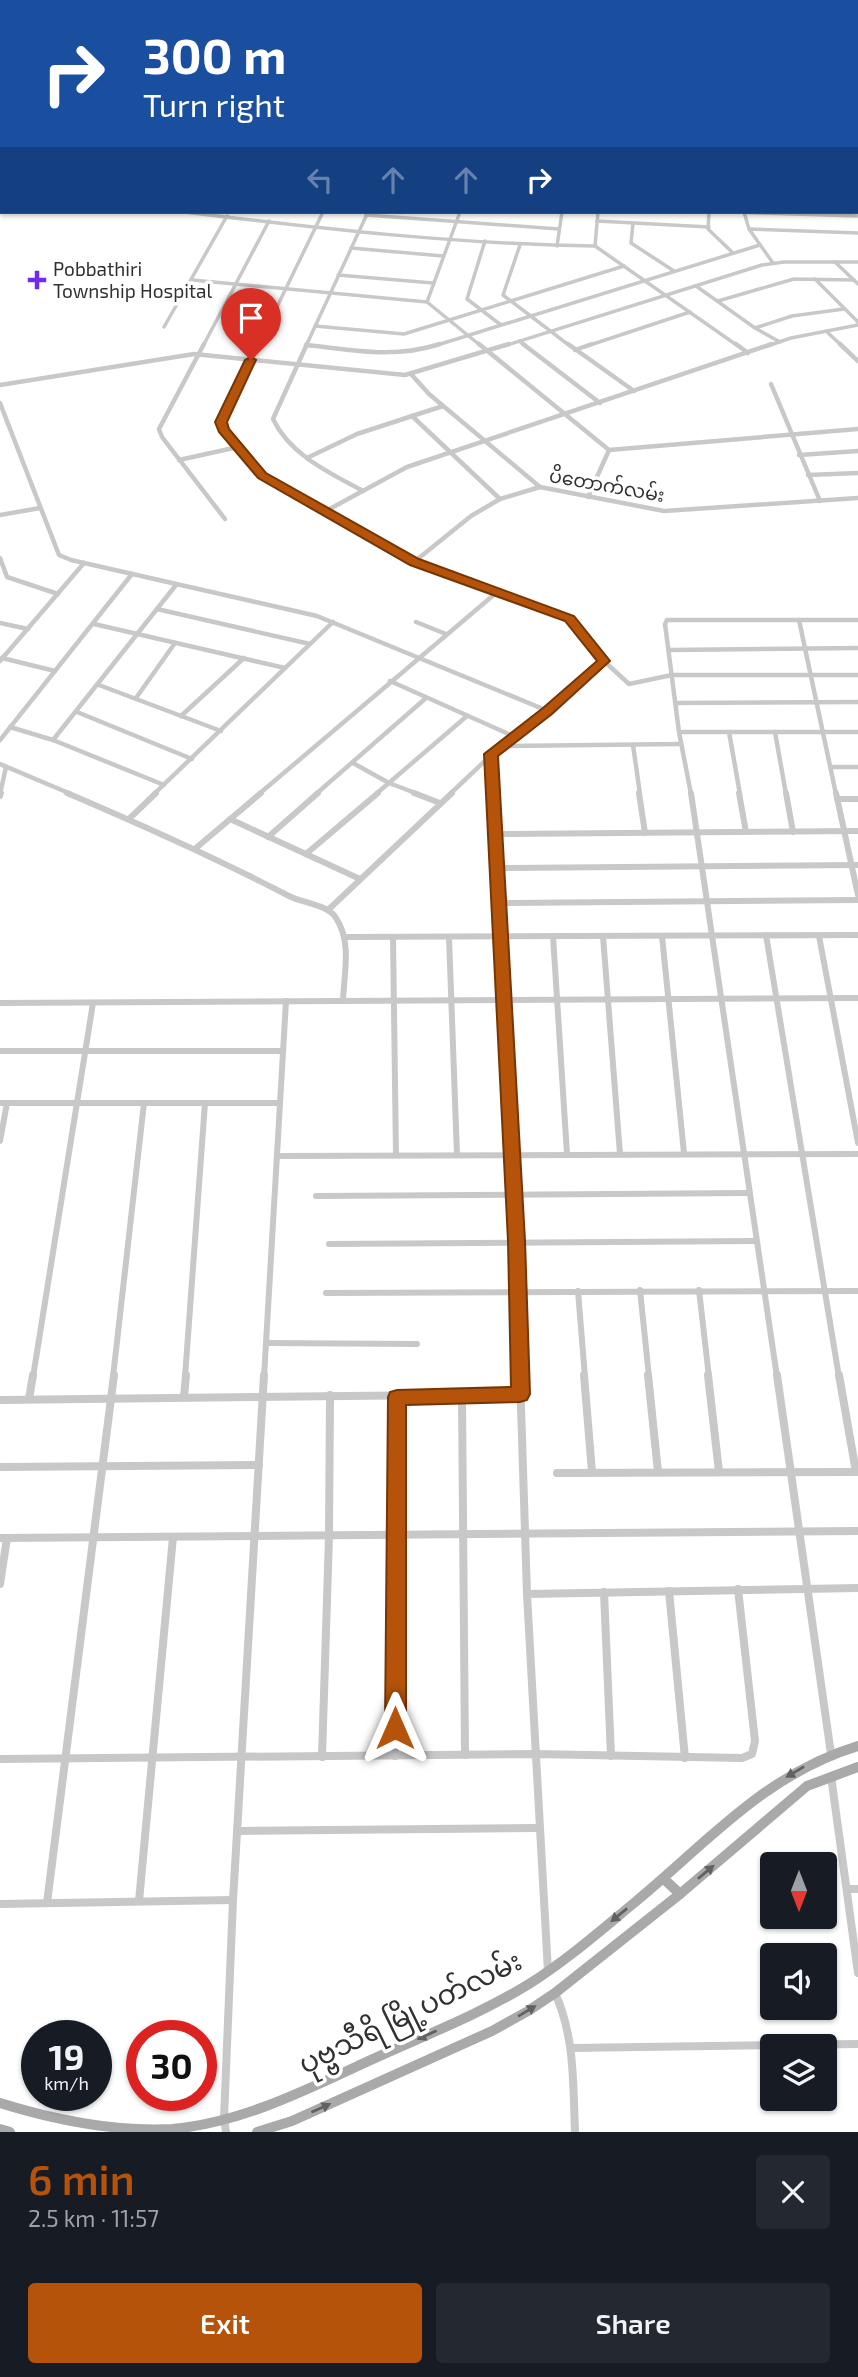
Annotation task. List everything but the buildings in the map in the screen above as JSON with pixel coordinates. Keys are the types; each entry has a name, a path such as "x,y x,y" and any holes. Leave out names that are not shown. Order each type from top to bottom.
{"main road":[{"name":"ပုဗ္ဗသီရိ မြို့ပတ်လမ်း","path":"0,2103 47,2118 132,2130 174,2129 224,2118 283,2100 481,2010 548,1972 763,1793 799,1769 831,1754 858,1746"},
{"name":"ပုဗ္ဗသီရိ မြို့ပတ်လမ်း","path":"257,2132 292,2121 492,2031 555,1993 680,1894 807,1786 858,1768"},
{"path":"664,1878 680,1894"},
{"path":"0,2129 10,2132"}],"street":[{"path":"206,214 315,228 485,242 595,246 748,353"},
{"path":"322,214 221,422 262,476 414,562 569,618 604,661 629,684 672,675 858,674"},
{"path":"363,491 307,458 275,427 273,419 367,214 559,229"},
{"path":"421,220 424,214"},
{"path":"427,302 459,214"},
{"path":"557,246 562,214"},
{"path":"595,246 598,214"},
{"path":"709,214 709,227 733,253"},
{"path":"744,214 748,229 773,263"},
{"path":"801,214 858,216"},
{"path":"164,327 227,216"},
{"path":"225,519 179,460 159,429 268,221"},
{"path":"597,221 709,227"},
{"path":"633,223 631,243 674,271"},
{"path":"748,229 858,233"},
{"path":"485,242 467,299 501,325"},
{"path":"520,244 503,295 634,391"},
{"path":"306,345 403,354 760,245"},
{"path":"351,248 443,256"},
{"path":"835,262 856,282"},
{"path":"0,385 199,355 411,374 773,263 858,262"},
{"path":"315,326 404,334 624,266"},
{"path":"338,275 433,283"},
{"path":"718,301 794,279 856,282"},
{"path":"815,279 858,324"},
{"path":"192,280 427,302 609,450 858,429"},
{"path":"696,286 755,328 780,342"},
{"path":"755,328 792,316 844,309"},
{"path":"575,350 690,312"},
{"path":"324,512 407,467 780,342 858,324"},
{"path":"825,331 858,361"},
{"path":"519,341 600,403"},
{"path":"411,374 443,406 540,487"},
{"path":"771,384 820,500"},
{"path":"1,406 59,555 176,585 317,616 548,711"},
{"path":"307,458 357,434 443,406"},
{"path":"412,416 500,499"},
{"path":"179,460 238,447"},
{"path":"588,496 608,458 609,450"},
{"path":"799,455 858,452"},
{"path":"808,475 858,473"},
{"name":"ပိတောက်လမ်း","path":"414,562 471,516 500,499 540,487 664,511 858,498"},
{"path":"0,515 40,508"},
{"path":"0,558 8,577 58,594"},
{"path":"55,671 1,659 84,563"},
{"path":"0,740 132,574"},
{"path":"53,740 176,585"},
{"path":"196,848 496,593"},
{"path":"157,609 310,644"},
{"path":"831,1754 765,1289 701,868 698,832 679,732 667,620 858,620"},
{"path":"498,903 858,898 855,865 844,831 799,620"},
{"path":"129,819 333,622"},
{"path":"416,622 446,635"},
{"path":"0,623 27,629"},
{"path":"94,624 285,668"},
{"path":"136,698 175,643"},
{"path":"669,650 858,648"},
{"path":"181,716 244,658"},
{"path":"328,910 491,754 548,711 604,661"},
{"path":"390,681 513,736"},
{"path":"99,685 220,731"},
{"path":"268,837 426,698"},
{"path":"675,702 858,702"},
{"path":"77,712 192,758"},
{"path":"306,854 467,716"},
{"path":"10,727 53,740 164,785"},
{"path":"679,732 858,732"},
{"path":"729,732 746,832"},
{"path":"775,732 793,832"},
{"path":"633,744 645,833"},
{"path":"500,746 681,744"},
{"path":"491,754 516,1241 524,1534 538,1828 548,1972"},
{"path":"353,763 389,783 440,803"},
{"path":"0,796 3,765 196,848 304,904 328,910 335,915 346,937 343,1001"},
{"path":"831,767 858,767"},
{"path":"837,799 858,799"},
{"path":"230,819 359,879"},
{"path":"495,834 858,831"},
{"path":"497,868 855,865"},
{"path":"557,1473 857,1472 800,1152 766,935"},
{"path":"346,937 858,935"},
{"path":"553,936 567,1154"},
{"path":"603,936 620,1154"},
{"path":"662,936 684,1153"},
{"path":"819,936 858,1143"},
{"path":"393,937 396,1155"},
{"path":"449,937 457,1155"},
{"path":"0,1003 858,998"},
{"path":"226,2132 224,2118 233,1900 286,1001"},
{"path":"29,1399 93,1003"},
{"path":"0,1051 283,1051"},
{"path":"0,1141 3,1103 280,1103"},
{"path":"47,1903 103,1466 144,1103"},
{"path":"184,1397 205,1103"},
{"path":"277,1156 800,1152 858,1154"},
{"path":"316,1196 749,1193"},
{"path":"329,1244 756,1241"},
{"path":"326,1293 765,1289 858,1291"},
{"path":"640,1290 658,1472"},
{"path":"699,1290 719,1472"},
{"path":"578,1291 592,1472"},
{"path":"266,1343 417,1344"},
{"path":"0,1400 520,1394"},
{"path":"322,1757 330,1536 330,1395"},
{"path":"462,1396 465,1755"},
{"path":"395,1756 397,1397"},
{"path":"0,1467 259,1465"},
{"path":"0,1584 3,1538 858,1531"},
{"path":"139,1901 173,1537"},
{"path":"527,1594 858,1588"},
{"path":"0,1759 242,1759 535,1754 742,1758 752,1754 754,1748 738,1589"},
{"path":"668,1591 685,1758"},
{"path":"604,1592 611,1756"},
{"path":"831,1776 858,1970"},
{"path":"239,1831 538,1828"},
{"path":"846,1889 858,1889"},
{"path":"0,1904 233,1900"},
{"path":"555,1993 565,2011 571,2048 575,2132"},
{"path":"571,2048 858,2044"}],"place":[{"name":"Pobbathiri Township Hospital","path":"37,280"}],"route":[{"path":"251,360 221,422 223,430 262,476 414,562 569,618 604,661 548,711 491,754 516,1241 520,1394 397,1397 395,1728"}]}
